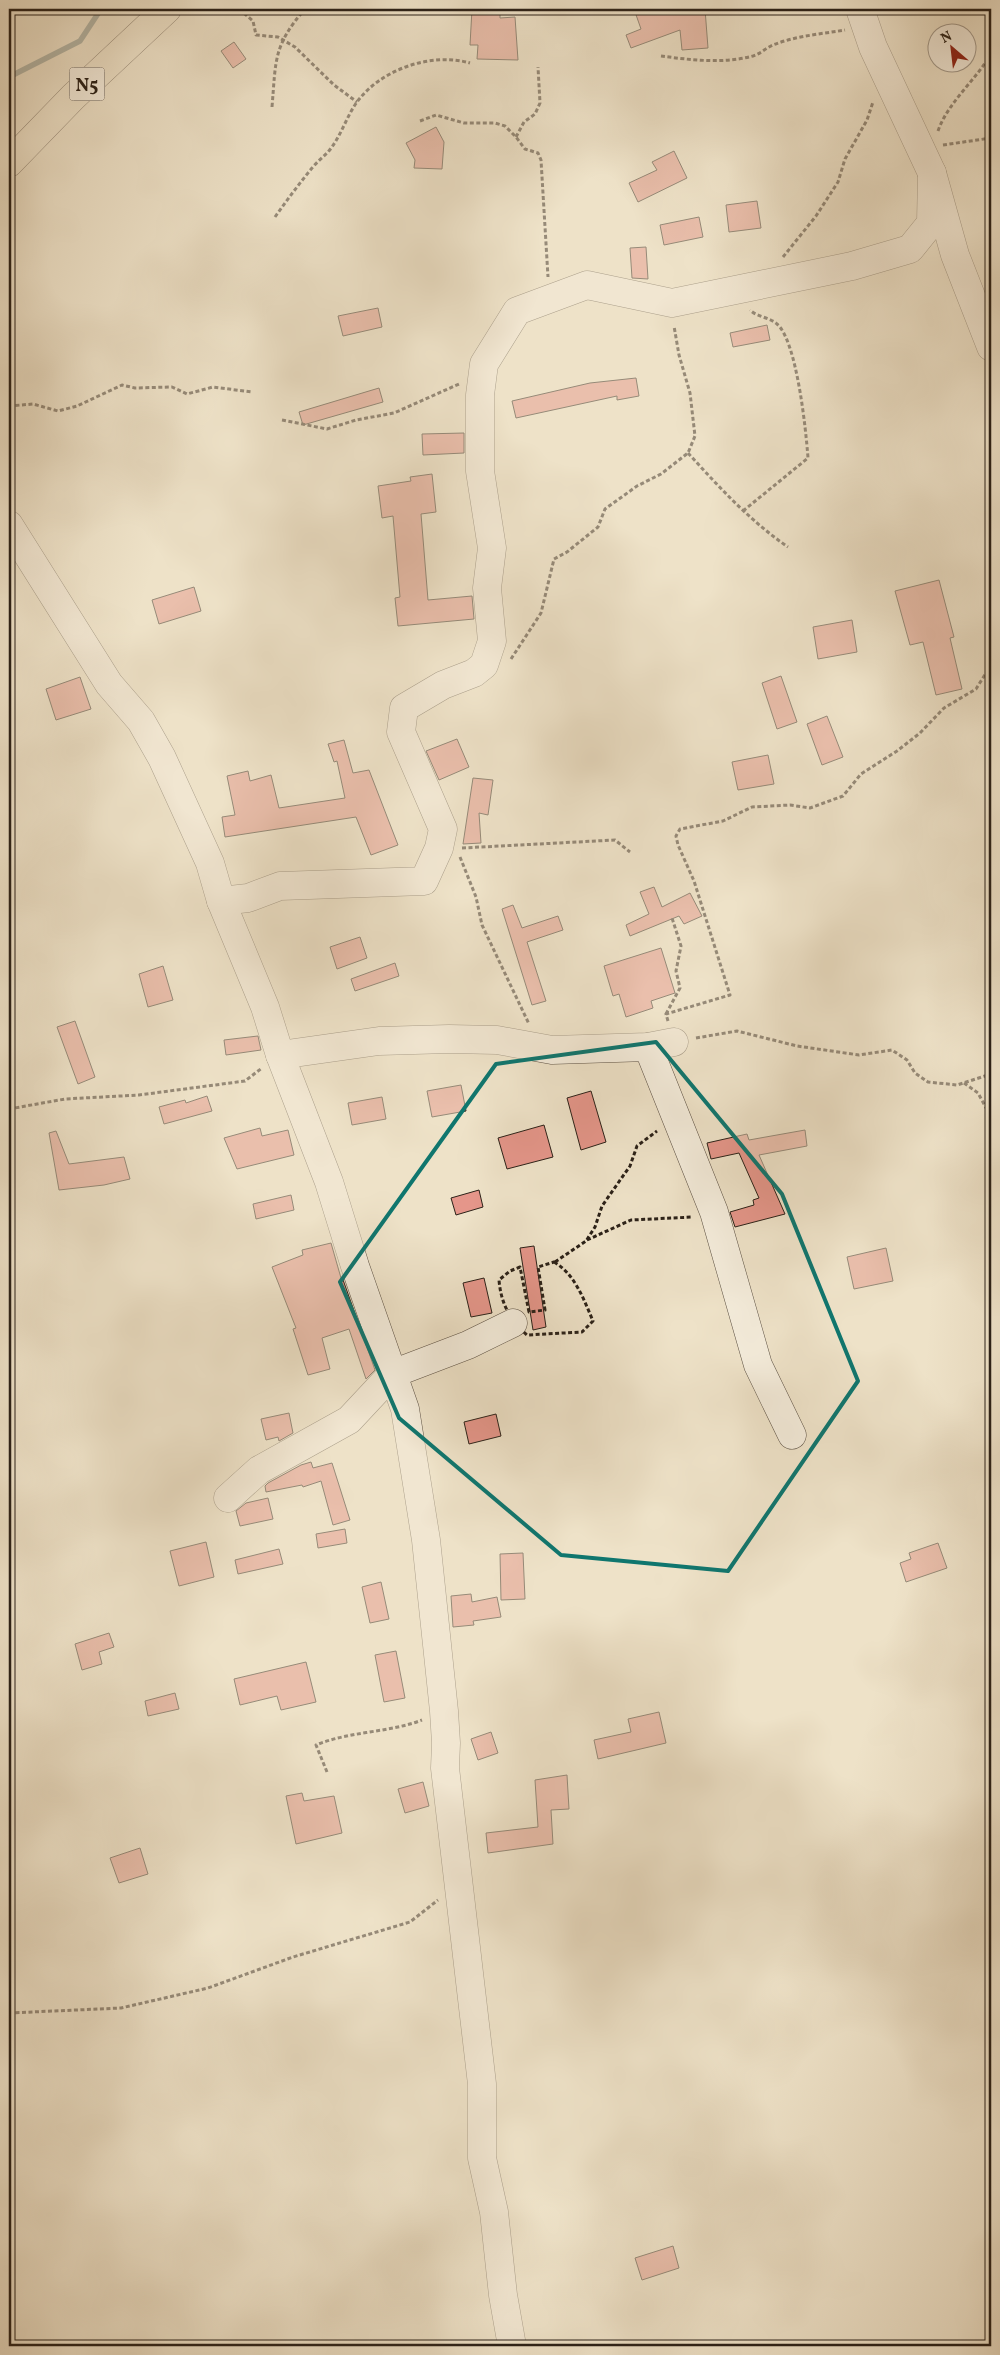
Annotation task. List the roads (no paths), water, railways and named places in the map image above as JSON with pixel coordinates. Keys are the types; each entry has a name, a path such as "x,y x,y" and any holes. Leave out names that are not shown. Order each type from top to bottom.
{"main road":[{"name":"N5","path":"9,163 73,97 167,9"}],"street":[{"path":"862,16 890,83 926,143 932,174 956,255 991,347"},
{"path":"222,901 248,898 280,886 424,881 447,848 443,829 401,732 404,708 443,686 474,673 484,665 492,641 486,588 492,548 480,471 480,395 484,364 517,311 587,286 672,303 852,266 910,249 931,223 932,174"},
{"path":"9,525 109,684 142,722 151,737 210,864 222,901 265,1007 280,1055 329,1182 405,1409 417,1474 444,1711 445,1768 482,2084 482,2158 494,2212 503,2295 512,2346"},
{"path":"280,1055 379,1041 497,1040 552,1050 661,1044 714,1212 758,1366 792,1435"},
{"path":"228,1498 259,1470 349,1420 392,1374 468,1345 514,1323"}],"waterway":[{"path":"9,77 80,41 101,9"}]}
